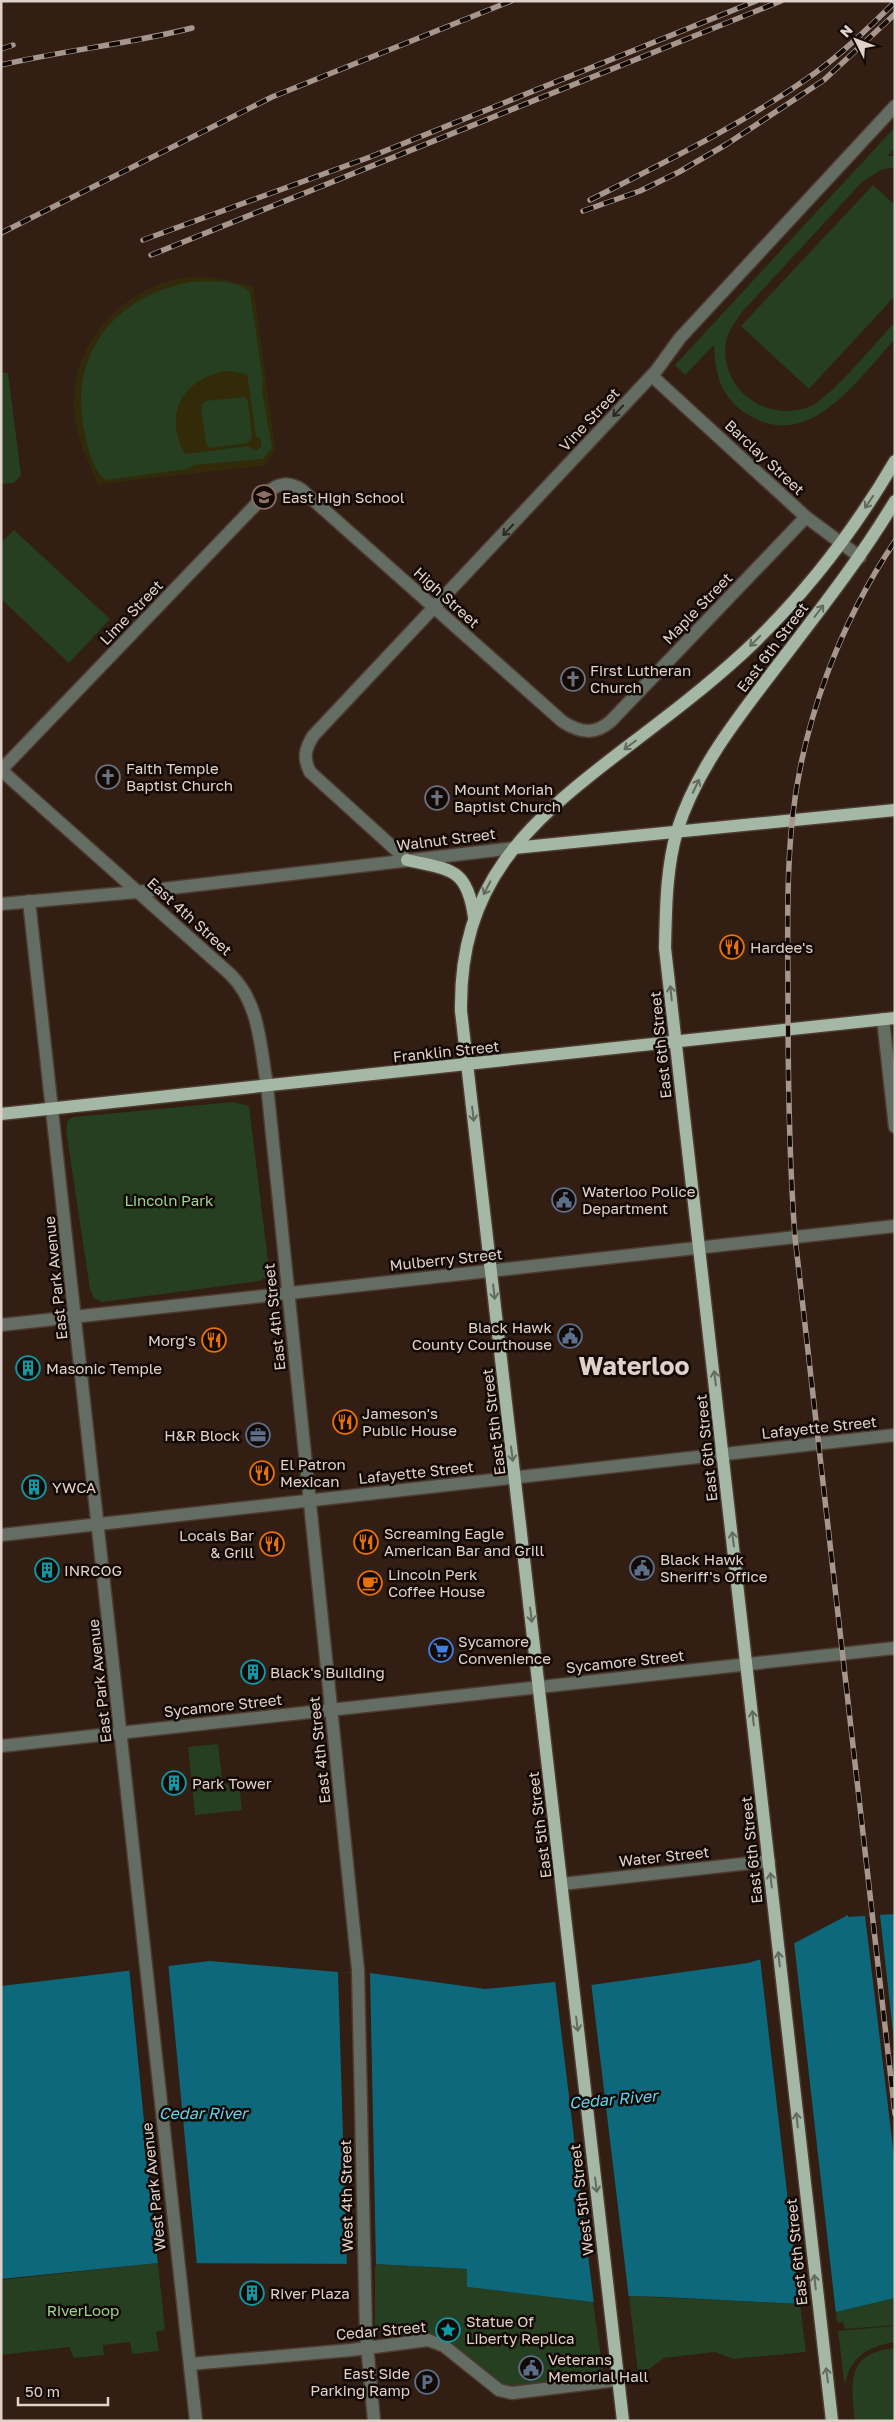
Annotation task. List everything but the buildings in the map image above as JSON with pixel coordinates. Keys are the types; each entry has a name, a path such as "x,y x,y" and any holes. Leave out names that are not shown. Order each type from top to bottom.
{"main road":[{"name":"East 5th Street","path":"572,1975 468,1065 461,988 466,946 486,890 531,826 566,793 681,706 744,652 784,611 840,544 895,461"},
{"name":"East 6th Street","path":"832,2421 676,1042 666,948 667,885 677,831 698,781 721,742 860,557 895,501"},
{"name":"Walnut Street","path":"514,848 895,810"},
{"path":"407,860 443,867 456,874 466,884 471,897 475,918"},
{"name":"Franklin Street","path":"1,1114 889,1018"},
{"name":"West 5th Street","path":"572,1975 623,2421"}],"street":[{"name":"Vine Street","path":"407,860 310,772 305,762 305,753 313,736 652,376 680,338 895,106"},
{"name":"Barclay Street","path":"652,376 806,518 860,557"},
{"name":"Lime Street","path":"1,770 267,492 280,484 288,484"},
{"name":"High Street","path":"288,484 302,490 563,722 585,732"},
{"name":"Maple Street","path":"585,732 603,728 612,722 806,518"},
{"name":"East 4th Street","path":"1,770 244,990 254,1013 267,1085 358,1970"},
{"name":"Walnut Street","path":"1,904 137,892 514,848"},
{"name":"East Park Avenue","path":"29,901 144,1950"},
{"path":"889,1018 895,1127"},
{"name":"Mulberry Street","path":"1,1325 895,1226"},
{"name":"Lafayette Street","path":"1,1535 895,1435"},
{"name":"Sycamore Street","path":"1,1746 895,1648"},
{"name":"Water Street","path":"562,1884 770,1861"},
{"name":"West Park Avenue","path":"144,1950 196,2421"},
{"name":"West 4th Street","path":"358,1970 367,2347 374,2421"},
{"name":"Cedar Street","path":"190,2364 428,2340 437,2342 499,2390 512,2393 618,2380"}],"green space":[{"path":"895,127 895,148 887,156 895,156 895,167 881,170 862,182 742,312 732,326 727,338 726,359 730,375 738,388 750,399 763,406 779,410 795,410 811,406 820,400 854,368 895,322 895,339 848,391 830,406 811,418 791,425 770,424 747,414 731,401 725,393 718,375 714,345 685,375 675,365"},
{"path":"873,185 895,205 895,296 809,389 741,326"},
{"path":"189,277 208,277 253,286 275,450 264,465 98,484 83,449 75,421 75,387 81,363 91,341 123,305 143,292 165,283"},
{"path":"1,372 8,373 21,475 14,483 1,484"},
{"path":"14,530 110,619 69,663 1,599 1,543"},
{"name":"Lincoln Park","path":"233,1102 249,1106 269,1269 267,1277 259,1281 102,1302 94,1298 90,1289 66,1130 68,1120 73,1117"},
{"path":"218,1744 222,1779 234,1791 240,1791 242,1810 195,1815 188,1747"},
{"name":"RiverLoop","path":"158,2263 165,2330 156,2332 159,2351 132,2354 130,2342 103,2345 104,2355 74,2358 69,2347 1,2355 1,2280"},
{"path":"375,2264 467,2269 467,2287 593,2302 603,2371 596,2378 506,2386 442,2338 425,2334 400,2337 385,2336 379,2333 375,2327"},
{"path":"629,2296 800,2304 806,2352 733,2359 715,2352 664,2358 645,2372 638,2373"},
{"path":"895,2298 895,2325 845,2329 843,2322 837,2323 836,2312"},
{"path":"895,2326 895,2342 868,2350 861,2355 850,2368 845,2387 838,2331"},
{"path":"895,2348 895,2421 855,2421 853,2382 855,2372 860,2363 868,2356 879,2351"}],"sand":[{"path":"189,277 208,277 253,286 275,450 264,465 98,484 83,449 75,421 75,387 81,363 91,341 123,305 143,292 165,283","holes":["213,281 230,283 250,292 263,380 262,390 272,448 263,459 194,465 188,469 106,480 94,465 85,435 81,406 83,380 90,356 102,334 118,316 139,301 163,290 190,282"]},
{"path":"228,371 247,374 256,436 261,440 261,447 256,451 248,446 185,454 178,439 176,425 177,411 181,399 199,381","holes":["244,397 248,401 252,437 247,443 210,448 206,444 201,406 205,401"]}],"water":[{"name":"Cedar River","path":"895,1914 895,2298 836,2312 800,2304 663,2297 629,2296 593,2302 467,2287 467,2269 375,2264 158,2263 1,2279 1,1986 210,1961 370,1973 485,1989 555,1982 591,1985 748,1963 768,1957 848,1915 848,1917"}],"pier":[{"path":"880,1915 895,2051 895,2164 865,1916"},
{"path":"794,1942 836,2314 800,2306 760,1958"},
{"path":"168,1962 197,2265 158,2265 129,1967"},
{"path":"338,1972 370,1973 376,2266 347,2268"},
{"path":"555,1980 591,1982 629,2299 594,2304"}],"railway":[{"path":"1,233 272,97 511,1"},
{"path":"143,240 370,157 756,1"},
{"path":"151,255 781,1"},
{"path":"590,200 705,141 788,91 836,57 895,2"},
{"path":"583,211 640,191 679,172 727,144 824,80 895,14"},
{"path":"1,65 192,28"},
{"path":"1,49 13,45"},
{"path":"895,541 857,606 841,640 814,711 797,785 792,822 788,935 789,1120 795,1237 895,2114"}],"place":[{"name":"East High School","path":"264,497"},
{"name":"First Lutheran Church","path":"573,679"},
{"name":"Faith Temple Baptist Church","path":"108,777"},
{"name":"Mount Moriah Baptist Church","path":"437,798"},
{"name":"Hardee's","path":"732,947"},
{"name":"Waterloo Police Department","path":"564,1200"},
{"name":"Black Hawk County Courthouse","path":"570,1336"},
{"name":"Morg's","path":"214,1340"},
{"name":"Masonic Temple","path":"28,1368"},
{"name":"Jameson's Public House","path":"345,1422"},
{"name":"H&R Block","path":"258,1435"},
{"name":"El Patron Mexican","path":"262,1473"},
{"name":"YWCA","path":"34,1487"},
{"name":"Screaming Eagle American Bar and Grill","path":"366,1542"},
{"name":"Locals Bar & Grill","path":"272,1544"},
{"name":"Black Hawk Sheriff's Office","path":"642,1568"},
{"name":"INRCOG","path":"47,1570"},
{"name":"Lincoln Perk Coffee House","path":"370,1583"},
{"name":"Sycamore Convenience","path":"441,1650"},
{"name":"Black's Building","path":"253,1672"},
{"name":"Park Tower","path":"174,1783"},
{"name":"River Plaza","path":"252,2293"},
{"name":"Statue Of Liberty Replica","path":"448,2330"},
{"name":"Veterans Memorial Hall","path":"531,2368"},
{"name":"East Side Parking Ramp","path":"427,2382"}],"district":[{"name":"Waterloo","path":"634,1365"}]}
